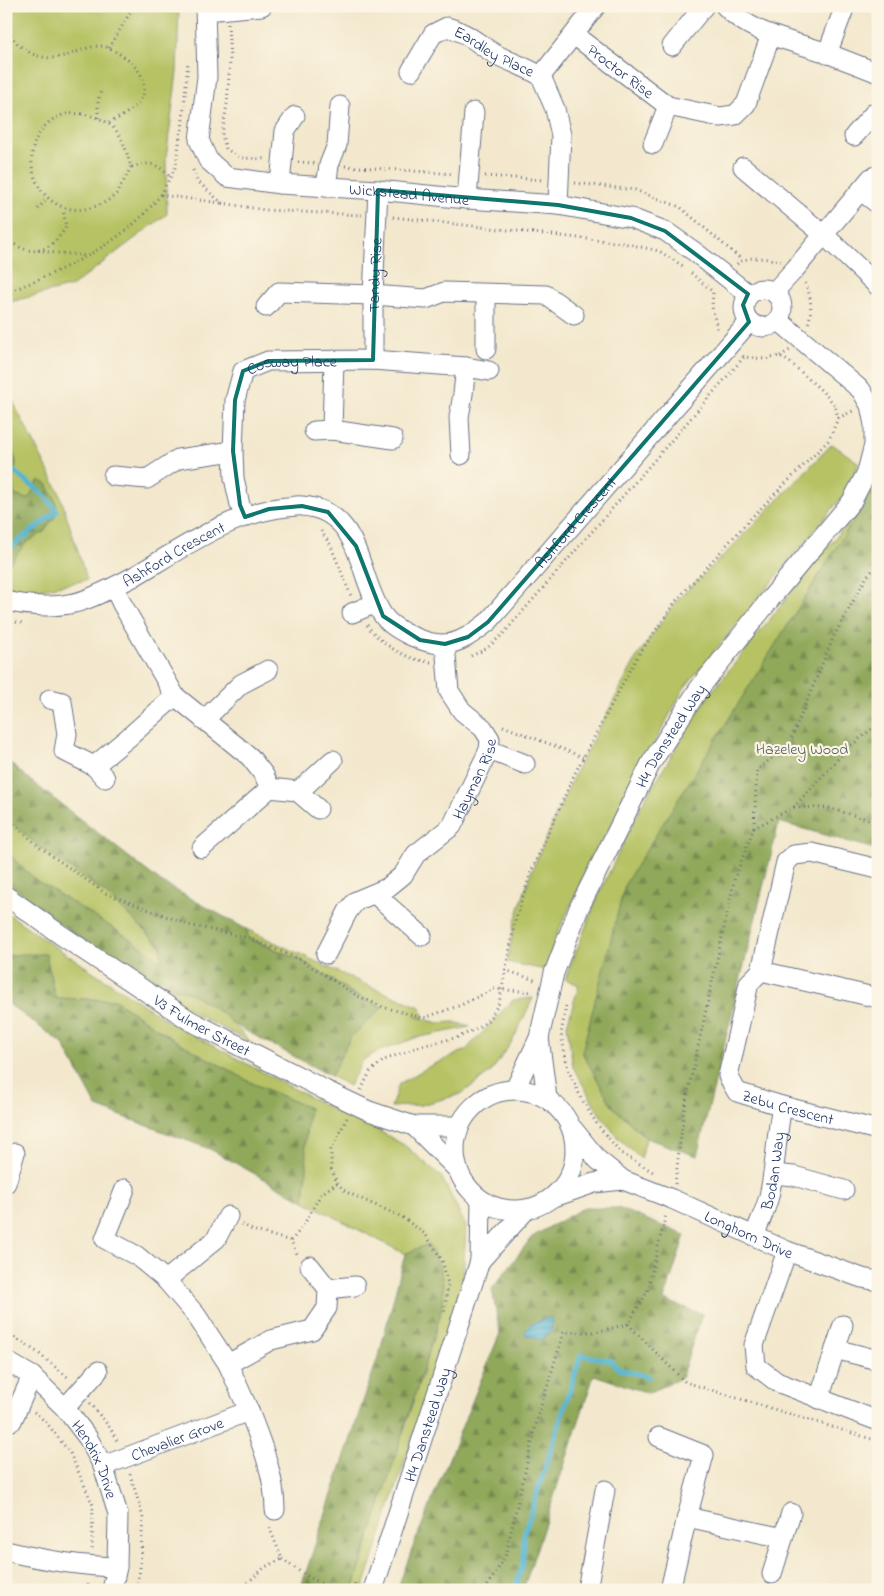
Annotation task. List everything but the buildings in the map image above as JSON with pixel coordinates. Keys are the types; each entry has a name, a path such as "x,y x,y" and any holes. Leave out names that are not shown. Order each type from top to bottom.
{"street":[{"path":"206,9 262,6"},
{"path":"558,205 561,135 556,109 541,76 596,6"},
{"path":"672,46 704,6"},
{"path":"725,6 732,14 771,35 878,73"},
{"path":"827,54 845,6"},
{"name":"Wickstead Avenue","path":"206,9 207,77 199,140 208,160 227,177 280,184 558,205 631,218 665,231 702,257 748,294"},
{"name":"Eardley Place","path":"410,71 433,34 447,27 461,31 496,54 541,76"},
{"name":"Proctor Rise","path":"574,35 668,106 720,117 735,115 746,104 771,35"},
{"path":"326,187 329,165 337,145 340,106"},
{"name":"Proctor Rise","path":"653,144 668,106"},
{"path":"467,199 474,112"},
{"path":"854,136 875,112"},
{"path":"280,184 285,130 295,116"},
{"path":"743,167 824,235 878,286"},
{"path":"774,292 872,178 878,175"},
{"name":"Tandy Rise","path":"373,360 373,295 378,190"},
{"path":"861,191 878,204"},
{"path":"758,288 769,289 774,292 781,302 782,308 778,320 768,327 761,327 750,322 743,312 743,305 748,294 758,288"},
{"path":"266,307 279,292 426,299 444,292 546,295 574,315"},
{"path":"486,294 486,349"},
{"name":"H4 Dansteed Way","path":"515,1089 539,1038 554,973 579,908 651,763 698,690 770,598 852,501 867,472 874,445 874,425 870,405 861,390 778,320"},
{"name":"Ashford Crescent","path":"6,602 30,606 74,603 114,587 212,531 269,509 302,506 328,512 344,526 356,546 376,603 383,616 398,629 420,640 445,644 468,637 488,622 737,350 750,322"},
{"path":"334,360 323,431 393,438"},
{"name":"Cosway Place","path":"245,517 240,505 234,478 233,451 235,400 243,371 268,361 373,360 466,367 489,371"},
{"path":"461,455 459,417 466,367"},
{"path":"113,476 147,479 178,459 233,451"},
{"path":"114,587 175,696 250,757 264,775 270,788"},
{"path":"355,612 376,603"},
{"name":"Hayman Rise","path":"326,954 348,911 356,901 387,888 403,875 416,854 452,826 489,750 490,739 483,728 462,711 449,692 445,644"},
{"path":"204,720 241,684 268,670"},
{"path":"50,699 62,702 67,734 64,752 100,772 129,737 175,696"},
{"path":"489,750 525,764"},
{"path":"202,848 270,788 297,790 307,784 333,760"},
{"path":"297,790 318,809"},
{"path":"878,870 812,853 794,855 786,862 761,971 878,998"},
{"path":"375,894 422,936"},
{"name":"V3 Fulmer Street","path":"6,896 61,935 190,1020 325,1090 414,1126 458,1170"},
{"name":"Zebu Crescent","path":"761,971 749,983 728,1076 737,1092 782,1106 878,1130"},
{"name":"H4 Dansteed Way","path":"539,1038 547,1098"},
{"path":"515,1089 547,1098 562,1111 572,1128 576,1144 571,1174 563,1187 552,1198 540,1205 527,1209 511,1210 496,1207 481,1200 467,1187 458,1170 455,1140 459,1126 466,1114 476,1104 494,1093 515,1089"},
{"name":"Bodan Way","path":"754,1236 769,1198 777,1129 782,1106"},
{"name":"V3 Fulmer Street","path":"414,1126 459,1126"},
{"name":"Longhorn Drive","path":"572,1128 598,1160 623,1180 672,1199 787,1251 862,1278 878,1281"},
{"path":"6,1183 15,1153"},
{"path":"773,1174 794,1176 844,1190"},
{"name":"Longhorn Drive","path":"552,1198 594,1182 623,1180"},
{"path":"126,1189 105,1239 137,1256 166,1280 196,1315 228,1364 250,1410 262,1445 275,1495 275,1510"},
{"name":"H4 Dansteed Way","path":"374,1590 480,1261 481,1200"},
{"name":"H4 Dansteed Way","path":"480,1261 527,1209"},
{"path":"166,1280 216,1239 228,1216"},
{"path":"787,1251 754,1345 756,1366 777,1382 878,1420"},
{"path":"228,1364 271,1340 312,1330 327,1308 328,1289 310,1266"},
{"path":"328,1289 355,1286"},
{"path":"819,1399 843,1325"},
{"path":"835,1349 878,1360"},
{"name":"Hendrix Drive","path":"6,1361 32,1376 65,1408 88,1438 103,1466 118,1514 117,1566 112,1590"},
{"path":"65,1408 98,1371"},
{"path":"6,1419 12,1421 32,1376"},
{"name":"Chevalier Grove","path":"103,1466 250,1410"},
{"path":"659,1437 704,1455 670,1590"},
{"path":"587,1590 605,1490"},
{"path":"772,1574 791,1512"},
{"path":"687,1517 783,1538"},
{"path":"6,1550 41,1559 92,1566 117,1566"}],"path":[{"path":"109,49 134,6"},
{"path":"227,9 230,60 222,136 226,149 241,158 469,174 636,190 680,207 742,260"},
{"path":"6,26 22,48 39,57 56,58 68,56 88,48 105,46 133,64 140,74 144,85 143,96 129,111 108,123"},
{"path":"98,118 98,101 101,91"},
{"path":"77,113 98,118 108,123 119,133 131,167 115,195 104,204 89,208 78,210 57,206 47,198 34,176 31,152 35,140 50,121 63,114 77,113"},
{"path":"6,293 52,275 101,248 139,219 160,195 176,166 181,126"},
{"path":"131,167 152,163 161,168 170,177"},
{"path":"160,195 222,203"},
{"path":"38,209 47,198"},
{"path":"6,240 28,250 46,248 61,236 66,228 63,208"},
{"path":"37,250 86,256"},
{"path":"315,526 330,544 355,612 374,634 396,651 418,661 446,664 467,658 486,649 503,634 737,350 765,359 780,356 791,363 835,405 838,418 829,440 750,519 676,601 637,657 583,757 530,872 515,921 499,1003 490,1018 480,1027 459,1036 421,1046 384,1060 370,1072 363,1104"},
{"path":"668,1180 675,1184 684,1111 735,877 754,828 757,770 789,744 834,636 866,576 878,565"},
{"path":"6,621 23,623"},
{"path":"498,724 583,757"},
{"path":"754,828 794,807 848,748 878,724"},
{"path":"794,807 828,808 878,822"},
{"path":"6,818 41,848 105,893 190,925 249,938 301,960 356,995 384,1008 424,1018 461,1005 494,990 551,989"},
{"path":"505,970 551,989"},
{"path":"566,1006 561,1034 568,1068 581,1098 596,1124 621,1153 660,1175"},
{"path":"348,1116 331,1150 331,1169 337,1183 346,1192 402,1218 426,1235 442,1260 448,1284 444,1315"},
{"path":"291,1241 303,1226 321,1194 337,1183"},
{"path":"228,1216 252,1230 291,1241"},
{"path":"485,1590 505,1557 538,1416 564,1332 596,1332 628,1324 647,1292 666,1216"},
{"path":"291,1241 301,1264 310,1266"},
{"path":"628,1324 685,1382 878,1442"},
{"path":"20,1400 46,1422 70,1453 93,1505 92,1566 88,1590"},
{"path":"275,1510 267,1520 282,1559 305,1575 334,1590"},
{"path":"241,1590 243,1586 265,1567 282,1559"},
{"path":"353,1590 356,1580"}],"highlighted area":[{"path":"378,190 558,205 631,218 665,231 748,294 743,305 749,322 488,622 468,637 445,644 420,640 383,616 356,546 328,512 302,506 269,509 245,517 240,505 233,451 235,400 243,371 268,361 373,360"}],"green space":[{"path":"6,6 179,6 177,72 166,159 167,214 72,286 6,303"},
{"path":"6,388 59,492 87,580 6,596"},
{"path":"6,431 16,462 13,481 14,495 28,499 39,480 47,484 54,497 58,512 44,532 26,543 6,568"},
{"path":"832,444 859,463 843,496 684,688 595,854 557,934 546,970 507,962 515,921 531,872 575,773 637,657 676,601 729,550"},
{"path":"878,470 878,481 726,724 612,1106 646,1138 641,1159 618,1138 599,1113 573,1067 567,1025 579,985 565,979 598,896 642,804 706,699 848,522"},
{"name":"Hazeley Wood","path":"878,481 878,850 779,822 697,1156 646,1138 612,1106 582,1052 625,884"},
{"path":"6,759 31,781 161,882 246,929 249,939 301,960 355,995 383,1007 350,1038 331,1076 233,1024 223,1014 193,994 151,980 79,937 6,880 6,852 36,880 162,961 161,946 105,893 41,848 6,818"},
{"path":"6,818 41,848 105,893 161,946 162,962 132,940 36,880 6,852"},
{"path":"6,880 79,937 151,980 193,994 223,1014 252,1043 197,1015 40,912 6,883"},
{"path":"6,912 48,942 176,1026 328,1107 367,1124 404,1145 441,1176 466,1226 463,1282 363,1590 353,1590 440,1316 443,1295 442,1279 428,1244 405,1254 304,1201 307,1167 305,1143 309,1108 252,1083 171,1038 115,1000 55,998 22,954 6,956"},
{"path":"246,929 362,983 420,1007 424,1018 414,1016 438,1023 454,1022 470,1027 415,1038 377,1052 363,1060 349,1086 331,1076 350,1038 383,1007 356,995 301,960 249,938"},
{"path":"46,954 55,998 115,1000 171,1038 252,1083 309,1108 305,1143 307,1167 304,1201 210,1149 97,1107 63,1044 6,1002 6,956"},
{"path":"533,998 513,1040 491,1072 461,1094 421,1105 391,1107 399,1084 430,1066 466,1050 513,1000"},
{"path":"583,1208 618,1208 685,1235 664,1300 702,1314 681,1378 648,1393 594,1375 523,1590 397,1590 500,1333 492,1289 532,1237"},
{"path":"428,1244 442,1278 443,1295 440,1316 353,1590 300,1590 380,1351 405,1254"}],"water":[{"path":"551,1317 552,1330 541,1340 524,1334 531,1324"}],"waterway":[{"path":"6,458 12,470 45,496 57,511 6,551"},
{"path":"515,1590 523,1561 524,1534 581,1355 609,1360 619,1369 649,1377"}]}
